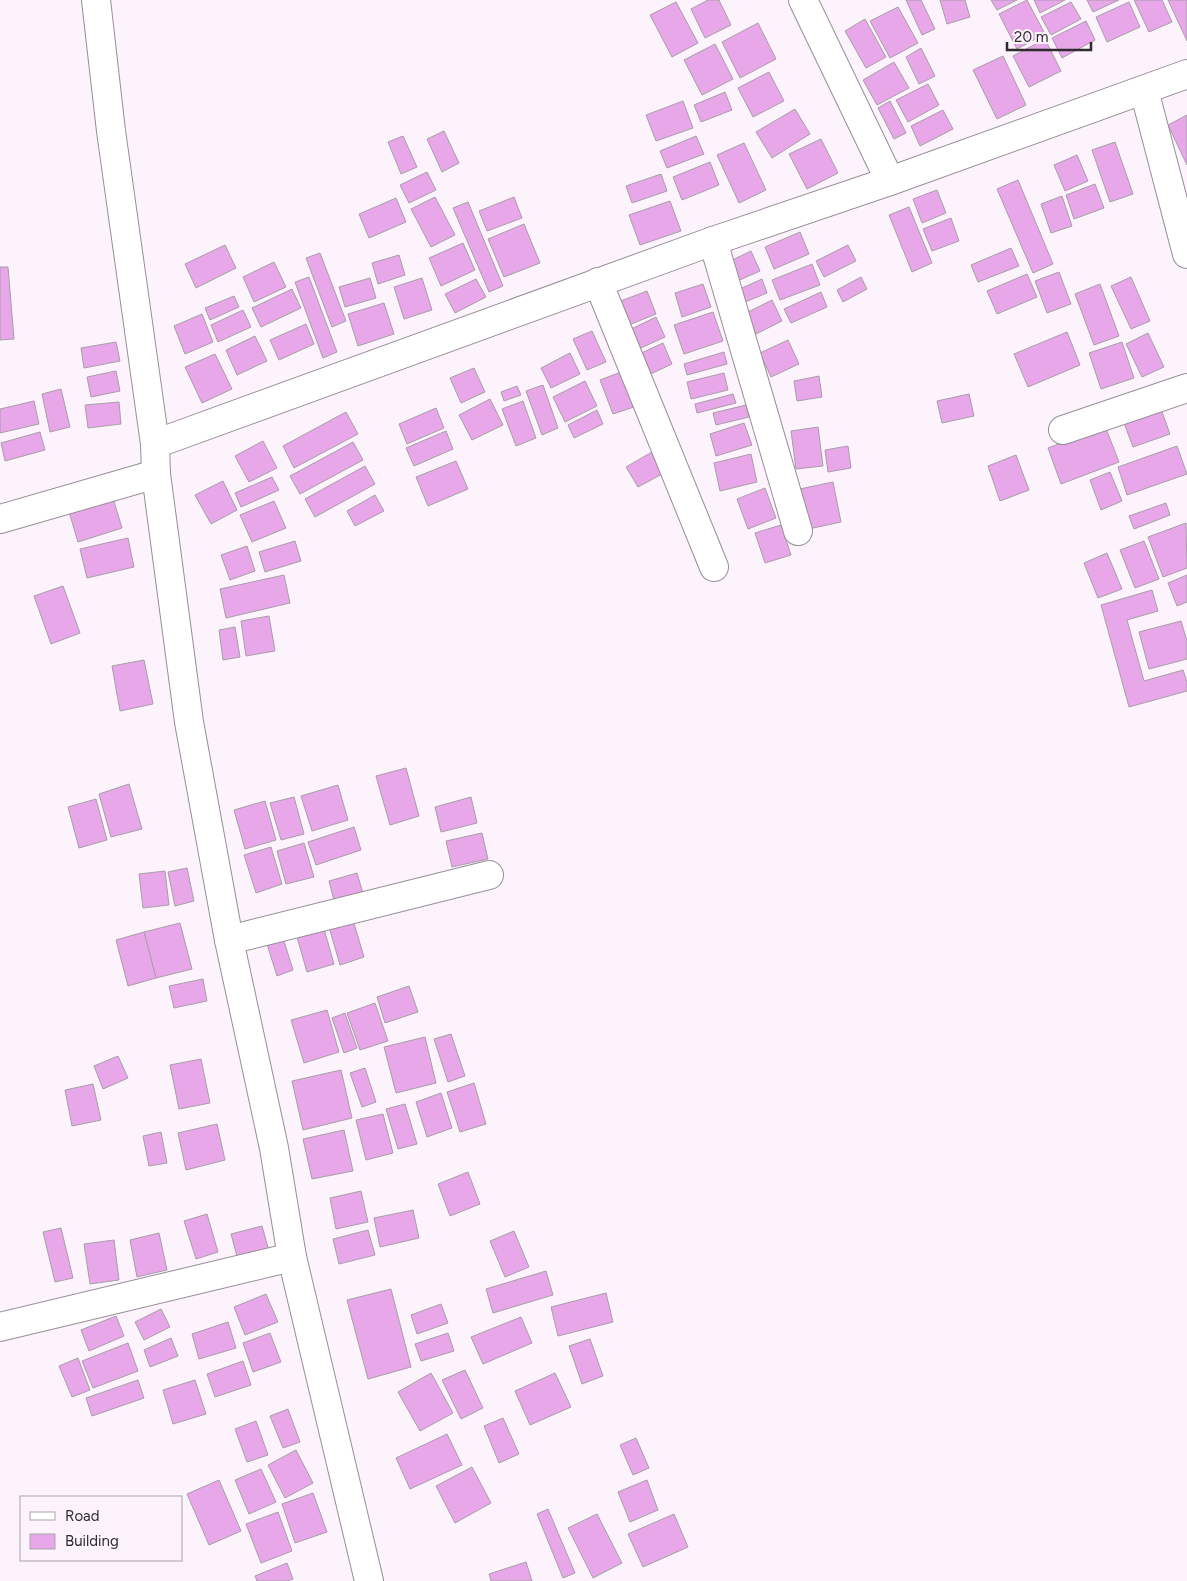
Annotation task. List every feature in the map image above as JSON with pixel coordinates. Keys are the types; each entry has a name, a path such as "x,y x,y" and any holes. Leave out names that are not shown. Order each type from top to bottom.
{"street":[{"path":"96,0 111,131 154,444 156,474 189,722 229,940 274,1148 292,1257 370,1581"},
{"path":"803,0 890,181"},
{"path":"154,444 714,240 890,181 1187,74"},
{"path":"1144,90 1187,254"},
{"path":"714,240 798,531"},
{"path":"598,282 714,567"},
{"path":"1063,430 1187,388"},
{"path":"0,519 156,474"},
{"path":"229,940 489,875"},
{"path":"0,1327 292,1257"}],"building":[{"path":"708,0 719,0 731,25 705,38 691,9"},
{"path":"906,0 921,0 935,29 922,35"},
{"path":"940,0 965,0 970,17 947,24"},
{"path":"991,0 1017,0 997,10"},
{"path":"1027,0 1045,34 1017,49 999,14"},
{"path":"1034,0 1065,0 1040,13"},
{"path":"1087,0 1119,0 1093,12"},
{"path":"1134,0 1162,0 1172,22 1149,32"},
{"path":"1168,0 1187,0 1187,41"},
{"path":"676,2 698,43 672,57 650,15"},
{"path":"1071,2 1081,19 1051,35 1041,17"},
{"path":"1129,2 1140,27 1107,42 1096,17"},
{"path":"898,7 918,43 890,58 870,21"},
{"path":"865,19 886,57 866,68 845,31"},
{"path":"1086,21 1095,40 1062,58 1052,38"},
{"path":"758,23 776,59 740,78 722,42"},
{"path":"1045,39 1061,71 1029,87 1013,56"},
{"path":"715,44 733,79 702,95 684,60"},
{"path":"921,48 935,76 919,84 906,57"},
{"path":"1003,56 1026,105 997,119 973,70"},
{"path":"894,62 909,88 877,105 863,80"},
{"path":"769,72 784,101 753,117 738,88"},
{"path":"928,84 939,105 908,122 896,100"},
{"path":"725,92 732,110 701,122 694,105"},
{"path":"683,101 693,128 656,141 646,115"},
{"path":"890,101 906,133 894,139 878,108"},
{"path":"795,109 810,134 772,158 756,132"},
{"path":"943,110 953,129 920,146 911,126"},
{"path":"1187,115 1187,165 1168,125"},
{"path":"444,131 459,163 442,172 427,139"},
{"path":"403,136 417,167 401,174 388,142"},
{"path":"696,136 704,154 667,168 660,151"},
{"path":"821,139 838,173 807,189 789,154"},
{"path":"1115,142 1133,194 1110,202 1092,150"},
{"path":"744,143 766,190 739,203 717,155"},
{"path":"1077,155 1088,181 1065,191 1054,165"},
{"path":"710,162 719,185 682,200 673,177"},
{"path":"427,172 436,190 409,203 400,185"},
{"path":"661,174 667,191 632,203 626,186"},
{"path":"1018,180 1053,264 1033,273 997,189"},
{"path":"1095,184 1104,208 1074,219 1066,195"},
{"path":"937,190 946,213 922,223 913,199"},
{"path":"1062,196 1072,226 1051,233 1041,204"},
{"path":"435,197 455,235 431,247 411,209"},
{"path":"514,197 522,218 487,231 479,211"},
{"path":"396,198 406,222 369,238 359,214"},
{"path":"670,201 681,231 640,245 629,215"},
{"path":"468,202 503,286 489,292 453,208"},
{"path":"909,207 932,263 912,272 889,215"},
{"path":"951,218 959,241 932,251 923,229"},
{"path":"524,224 540,263 504,277 488,239"},
{"path":"800,232 809,254 774,269 765,247"},
{"path":"463,243 475,270 441,286 429,258"},
{"path":"225,245 236,268 196,288 185,264"},
{"path":"848,245 856,261 824,277 816,261"},
{"path":"1011,248 1019,266 978,282 971,265"},
{"path":"751,251 760,271 733,283 724,264"},
{"path":"320,253 346,321 332,327 306,258"},
{"path":"399,255 405,275 378,284 372,263"},
{"path":"274,262 286,287 254,302 243,277"},
{"path":"812,264 820,285 780,300 772,280"},
{"path":"0,267 8,267 14,339 0,340"},
{"path":"1059,272 1071,304 1047,313 1035,281"},
{"path":"1027,274 1037,297 997,314 987,291"},
{"path":"309,277 337,352 323,358 295,282"},
{"path":"861,277 867,289 843,302 837,290"},
{"path":"1131,277 1150,321 1131,329 1111,286"},
{"path":"370,278 376,298 345,307 339,287"},
{"path":"422,278 432,310 404,319 394,287"},
{"path":"476,279 486,297 455,313 445,294"},
{"path":"762,279 767,293 738,305 733,292"},
{"path":"703,284 711,307 682,317 675,293"},
{"path":"1100,284 1119,336 1094,345 1075,294"},
{"path":"292,289 301,308 261,327 252,308"},
{"path":"647,291 656,314 619,329 610,305"},
{"path":"821,292 827,307 791,323 784,309"},
{"path":"234,296 239,307 210,320 205,308"},
{"path":"772,300 782,321 756,334 746,313"},
{"path":"384,303 394,334 358,346 348,314"},
{"path":"243,310 251,327 218,342 211,325"},
{"path":"713,312 723,341 684,354 674,325"},
{"path":"202,314 213,342 185,354 174,326"},
{"path":"656,317 665,337 632,352 623,333"},
{"path":"306,324 314,344 279,360 270,340"},
{"path":"592,331 606,362 587,370 573,339"},
{"path":"1067,332 1080,365 1028,387 1014,354"},
{"path":"1148,333 1164,367 1142,377 1126,344"},
{"path":"255,336 267,361 237,375 226,350"},
{"path":"788,340 799,364 771,377 760,353"},
{"path":"116,342 120,361 84,368 81,348"},
{"path":"1122,342 1134,378 1101,389 1089,353"},
{"path":"663,343 672,364 642,378 633,357"},
{"path":"724,352 727,364 687,375 684,364"},
{"path":"570,353 580,374 551,388 541,368"},
{"path":"215,354 232,389 202,403 185,367"},
{"path":"474,368 485,392 461,403 450,378"},
{"path":"116,371 120,391 91,397 87,377"},
{"path":"621,372 634,407 613,414 600,380"},
{"path":"724,373 728,390 691,399 687,382"},
{"path":"819,376 822,397 797,401 794,381"},
{"path":"585,381 597,406 565,422 553,397"},
{"path":"543,385 558,428 542,435 526,391"},
{"path":"517,386 521,395 504,401 501,392"},
{"path":"61,389 70,427 50,432 42,394"},
{"path":"733,394 736,403 697,413 695,404"},
{"path":"969,394 974,416 942,423 937,401"},
{"path":"490,399 503,425 472,440 459,415"},
{"path":"34,401 39,424 0,433 0,409"},
{"path":"523,401 536,438 516,446 502,409"},
{"path":"119,402 121,424 88,428 85,405"},
{"path":"746,405 749,417 716,425 713,413"},
{"path":"436,408 444,428 407,444 399,424"},
{"path":"1161,409 1170,434 1133,447 1124,423"},
{"path":"597,410 603,424 574,438 568,425"},
{"path":"346,412 358,434 294,468 283,446"},
{"path":"744,423 752,445 716,456 710,434"},
{"path":"1105,426 1119,462 1061,484 1048,448"},
{"path":"818,427 823,466 796,469 791,431"},
{"path":"446,431 453,449 414,466 406,448"},
{"path":"40,432 45,450 5,461 1,443"},
{"path":"263,441 277,468 249,482 235,456"},
{"path":"353,442 363,460 300,494 290,476"},
{"path":"848,446 851,468 828,472 825,450"},
{"path":"1177,446 1187,474 1127,495 1118,467"},
{"path":"652,452 664,473 638,487 626,467"},
{"path":"751,454 757,482 720,491 714,463"},
{"path":"1016,455 1029,490 1000,501 988,466"},
{"path":"456,461 468,489 428,506 416,477"},
{"path":"365,466 375,484 315,517 305,499"},
{"path":"1110,472 1122,501 1101,510 1090,480"},
{"path":"272,477 279,490 241,507 235,493"},
{"path":"223,481 237,510 211,524 195,495"},
{"path":"833,482 841,522 804,530 795,490"},
{"path":"765,488 776,518 748,529 737,499"},
{"path":"375,495 384,511 355,526 347,511"},
{"path":"113,498 122,528 78,542 69,512"},
{"path":"274,501 286,528 252,542 240,515"},
{"path":"1166,503 1170,515 1134,529 1129,516"},
{"path":"1186,523 1187,568 1163,577 1148,537"},
{"path":"781,525 791,555 765,563 755,533"},
{"path":"128,538 134,567 87,578 80,549"},
{"path":"295,541 301,561 265,572 259,552"},
{"path":"1144,541 1159,579 1135,588 1120,550"},
{"path":"247,546 255,571 230,580 221,555"},
{"path":"1107,553 1122,589 1098,598 1084,563"},
{"path":"284,575 290,603 226,618 220,589"},
{"path":"1187,575 1187,602 1177,606 1168,583"},
{"path":"63,586 80,633 51,644 34,596"},
{"path":"1152,590 1158,611 1127,620 1144,681 1183,670 1187,682 1187,691 1129,707 1101,605"},
{"path":"269,616 275,651 246,656 241,621"},
{"path":"1181,621 1187,641 1187,659 1149,669 1139,632"},
{"path":"235,627 240,657 223,660 219,630"},
{"path":"144,660 153,704 120,711 112,666"},
{"path":"406,768 419,816 390,825 376,776"},
{"path":"129,784 142,829 111,837 99,794"},
{"path":"338,785 348,820 312,831 301,796"},
{"path":"294,797 304,834 281,840 270,803"},
{"path":"471,797 477,823 441,832 435,807"},
{"path":"96,799 107,840 79,848 68,807"},
{"path":"265,801 276,840 245,849 234,810"},
{"path":"354,827 361,850 316,865 308,842"},
{"path":"482,833 488,859 452,867 446,841"},
{"path":"304,843 314,877 286,884 277,851"},
{"path":"271,847 282,884 256,893 244,855"},
{"path":"187,868 194,901 175,906 168,872"},
{"path":"165,871 169,905 143,908 139,874"},
{"path":"357,873 364,897 335,905 329,881"},
{"path":"353,920 364,957 340,965 329,927"},
{"path":"180,923 192,969 156,978 144,932"},
{"path":"324,929 334,964 307,972 297,937"},
{"path":"144,932 156,978 128,986 116,940"},
{"path":"283,938 293,970 277,976 267,944"},
{"path":"203,979 207,1001 174,1008 169,986"},
{"path":"409,986 418,1012 385,1023 377,997"},
{"path":"375,1003 388,1041 360,1050 347,1013"},
{"path":"327,1010 339,1052 304,1063 291,1020"},
{"path":"345,1013 357,1048 344,1053 332,1018"},
{"path":"451,1034 465,1076 448,1082 434,1039"},
{"path":"425,1037 436,1083 396,1093 384,1047"},
{"path":"118,1056 128,1078 103,1089 94,1066"},
{"path":"201,1059 210,1103 179,1109 170,1065"},
{"path":"365,1068 376,1102 362,1107 350,1073"},
{"path":"341,1070 352,1118 303,1130 292,1081"},
{"path":"474,1083 486,1124 460,1132 447,1092"},
{"path":"93,1084 101,1120 72,1126 65,1090"},
{"path":"441,1093 452,1128 427,1137 416,1102"},
{"path":"405,1104 417,1144 398,1149 386,1109"},
{"path":"383,1114 393,1153 366,1160 356,1120"},
{"path":"217,1124 225,1160 186,1170 178,1133"},
{"path":"344,1130 353,1171 312,1179 303,1139"},
{"path":"161,1132 167,1163 149,1166 143,1136"},
{"path":"468,1172 480,1204 450,1216 438,1184"},
{"path":"361,1191 368,1222 336,1229 330,1198"},
{"path":"413,1210 419,1238 380,1247 374,1218"},
{"path":"207,1214 218,1252 196,1259 184,1221"},
{"path":"262,1226 269,1251 238,1260 231,1234"},
{"path":"61,1228 73,1278 55,1282 43,1232"},
{"path":"368,1230 375,1255 339,1264 333,1239"},
{"path":"514,1231 529,1267 505,1277 490,1241"},
{"path":"159,1233 167,1270 137,1277 130,1240"},
{"path":"114,1240 119,1280 90,1284 84,1244"},
{"path":"546,1271 553,1295 493,1313 486,1289"},
{"path":"391,1289 411,1367 368,1379 347,1300"},
{"path":"606,1293 613,1322 558,1336 551,1307"},
{"path":"266,1294 278,1322 245,1335 234,1307"},
{"path":"441,1304 448,1323 417,1334 411,1315"},
{"path":"161,1309 170,1327 144,1340 135,1322"},
{"path":"116,1316 124,1336 89,1351 81,1330"},
{"path":"521,1317 532,1343 483,1364 471,1337"},
{"path":"228,1322 236,1348 199,1359 192,1334"},
{"path":"270,1333 281,1362 253,1372 243,1343"},
{"path":"448,1333 454,1351 421,1361 415,1344"},
{"path":"171,1338 178,1356 150,1367 144,1350"},
{"path":"590,1339 603,1376 582,1384 569,1346"},
{"path":"128,1343 138,1371 93,1388 82,1361"},
{"path":"78,1358 90,1390 72,1397 59,1366"},
{"path":"243,1361 251,1385 215,1397 207,1374"},
{"path":"465,1370 483,1408 461,1419 442,1380"},
{"path":"431,1373 453,1413 420,1431 398,1392"},
{"path":"555,1373 571,1407 530,1425 515,1391"},
{"path":"138,1380 144,1398 92,1416 86,1398"},
{"path":"195,1380 206,1414 173,1424 163,1390"},
{"path":"288,1409 300,1442 283,1448 270,1416"},
{"path":"503,1418 519,1454 499,1463 484,1426"},
{"path":"256,1421 268,1455 247,1462 235,1429"},
{"path":"447,1434 462,1465 410,1489 396,1458"},
{"path":"636,1438 649,1468 633,1475 620,1445"},
{"path":"296,1450 313,1483 285,1498 268,1465"},
{"path":"472,1467 491,1503 455,1523 436,1486"},
{"path":"261,1469 276,1502 249,1514 235,1480"},
{"path":"219,1480 241,1531 209,1545 187,1494"},
{"path":"647,1480 658,1510 630,1522 618,1492"},
{"path":"313,1493 327,1532 295,1543 282,1504"},
{"path":"548,1509 575,1573 563,1578 537,1514"},
{"path":"278,1512 292,1551 261,1563 246,1524"},
{"path":"597,1514 622,1563 593,1578 568,1528"},
{"path":"674,1514 688,1547 643,1567 628,1534"},
{"path":"526,1562 532,1581 491,1581 489,1574"},
{"path":"287,1563 293,1579 287,1581 257,1581 255,1576"}]}
